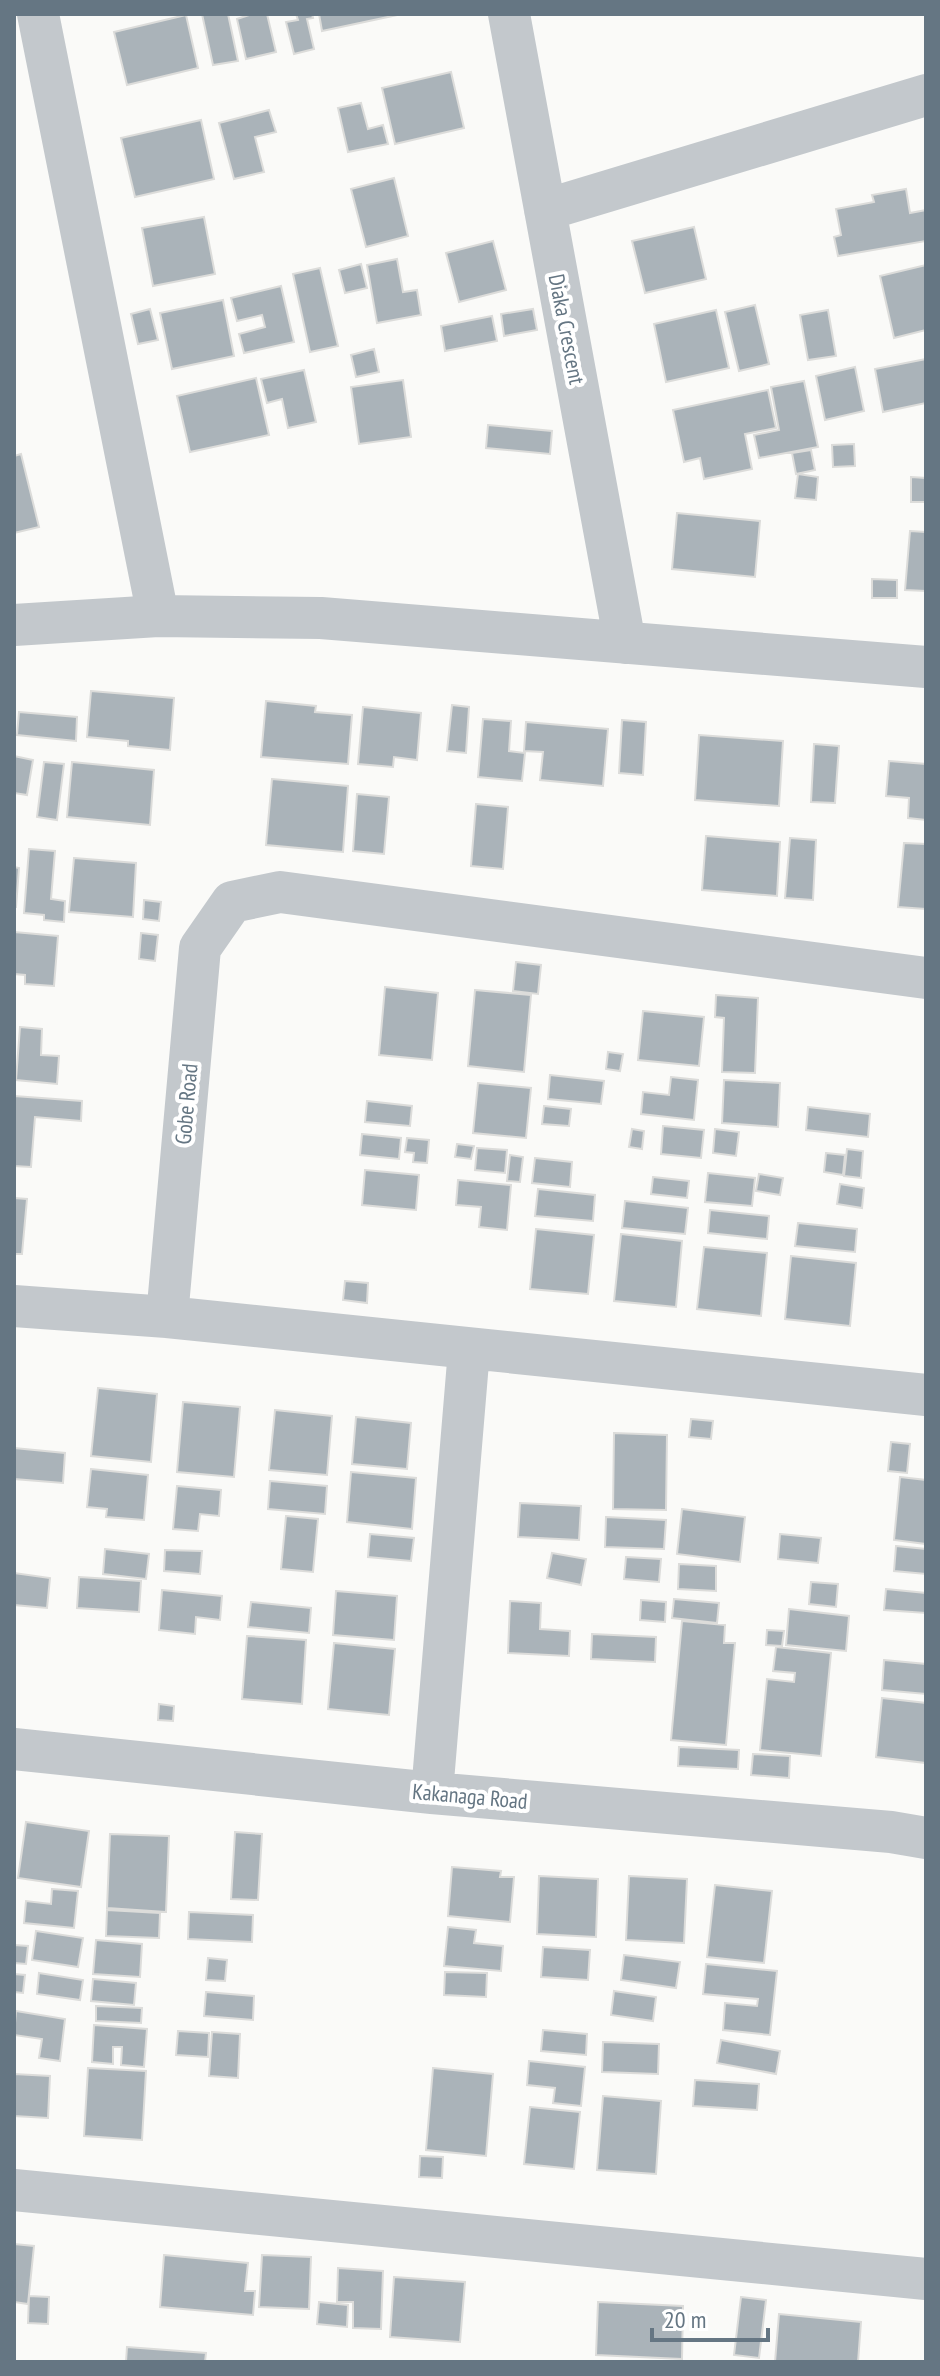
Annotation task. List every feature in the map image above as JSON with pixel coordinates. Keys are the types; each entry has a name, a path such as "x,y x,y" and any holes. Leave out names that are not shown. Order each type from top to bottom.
{"street":[{"path":"38,14 158,616"},
{"name":"Diaka Crescent","path":"509,14 625,643"},
{"path":"545,210 926,95"},
{"path":"14,625 158,616 321,618 926,667"},
{"name":"Gobe Road","path":"167,1317 200,948 232,902 280,892 926,978"},
{"path":"14,1306 167,1317 926,1395"},
{"path":"432,1793 469,1350"},
{"name":"Kakanaga Road","path":"14,1749 432,1793 891,1832 926,1838"},
{"path":"14,2190 926,2279"}],"building":[{"path":"202,14 228,14 238,61 213,65"},
{"path":"252,14 267,14 276,52 246,59 237,19"},
{"path":"296,14 312,14 313,18 307,19 314,49 294,54 286,22 298,20"},
{"path":"319,14 402,14 322,31"},
{"path":"186,15 198,68 127,85 114,32"},
{"path":"451,72 464,128 395,144 382,88"},
{"path":"361,103 368,129 383,125 388,144 348,152 338,108"},
{"path":"269,110 276,132 255,137 264,172 234,179 219,123"},
{"path":"201,120 214,179 135,197 121,138"},
{"path":"394,178 408,236 366,247 351,189"},
{"path":"906,189 910,213 926,210 926,241 838,256 834,237 841,235 836,209 874,202 872,195"},
{"path":"204,217 215,274 153,286 142,228"},
{"path":"694,227 706,279 645,293 632,241"},
{"path":"493,241 506,290 459,302 446,253"},
{"path":"397,259 403,292 417,290 421,315 377,323 367,265"},
{"path":"361,264 367,288 345,293 339,270"},
{"path":"926,265 926,330 894,338 880,276"},
{"path":"320,268 338,346 310,352 293,274"},
{"path":"281,286 294,342 244,353 239,334 265,327 262,315 237,321 231,298"},
{"path":"223,300 234,356 172,369 160,313"},
{"path":"755,305 769,364 739,371 725,312"},
{"path":"150,309 158,340 138,344 131,314"},
{"path":"533,309 537,330 504,336 501,314"},
{"path":"716,310 729,368 666,382 654,324"},
{"path":"828,310 836,356 808,360 800,315"},
{"path":"492,316 497,341 445,351 441,326"},
{"path":"374,349 379,372 356,377 351,355"},
{"path":"926,359 926,403 883,412 875,369"},
{"path":"855,367 864,411 825,420 816,376"},
{"path":"304,370 316,422 288,428 282,399 267,403 261,379"},
{"path":"256,378 269,435 190,452 177,396"},
{"path":"403,380 411,437 359,444 351,387"},
{"path":"804,381 818,447 759,458 754,435 779,430 771,387"},
{"path":"768,390 776,428 745,434 752,469 704,479 700,458 684,462 673,410"},
{"path":"488,425 552,431 550,454 486,448"},
{"path":"854,444 855,466 833,467 832,445"},
{"path":"811,450 815,470 796,474 792,453"},
{"path":"21,454 39,527 14,533 14,456"},
{"path":"798,474 818,477 816,500 795,498"},
{"path":"911,477 926,478 926,502 911,502"},
{"path":"677,513 760,521 755,577 672,569"},
{"path":"910,531 926,532 926,591 905,590"},
{"path":"872,579 897,580 897,598 872,598"},
{"path":"91,691 174,698 170,750 128,746 128,741 87,737"},
{"path":"266,701 316,706 315,712 352,715 348,764 261,757"},
{"path":"452,705 469,707 466,753 447,751"},
{"path":"363,707 421,713 417,760 394,757 393,767 358,764"},
{"path":"19,712 77,717 76,741 17,735"},
{"path":"483,719 511,721 509,751 525,753 522,781 478,777"},
{"path":"622,720 646,722 643,775 619,773"},
{"path":"526,722 608,729 603,786 540,780 543,752 524,751"},
{"path":"699,735 783,741 779,806 695,800"},
{"path":"814,744 839,746 835,803 811,802"},
{"path":"14,756 33,760 27,795 14,793"},
{"path":"889,761 926,764 926,820 908,818 909,798 886,796"},
{"path":"44,762 64,764 57,820 37,817"},
{"path":"72,762 154,770 150,825 67,817"},
{"path":"272,779 348,786 343,852 266,845"},
{"path":"357,794 389,797 384,854 353,851"},
{"path":"476,804 508,807 503,869 471,866"},
{"path":"706,836 780,842 777,896 702,890"},
{"path":"790,838 816,840 813,900 785,898"},
{"path":"904,843 926,844 926,909 898,907"},
{"path":"29,849 55,851 51,899 65,901 64,922 44,920 44,915 24,913"},
{"path":"74,858 136,863 133,917 69,912"},
{"path":"14,867 19,868 16,907 14,907"},
{"path":"144,900 161,902 159,921 143,919"},
{"path":"14,932 58,936 54,986 25,984 25,975 14,974"},
{"path":"141,933 158,935 155,961 139,959"},
{"path":"516,962 541,965 538,994 513,991"},
{"path":"385,987 438,993 432,1060 379,1055"},
{"path":"475,990 531,995 524,1072 468,1066"},
{"path":"716,995 758,998 755,1073 722,1072 724,1018 715,1017"},
{"path":"643,1011 704,1017 699,1066 638,1060"},
{"path":"20,1027 42,1029 41,1055 59,1056 57,1084 16,1080"},
{"path":"608,1052 623,1054 620,1071 606,1069"},
{"path":"550,1075 604,1081 601,1104 548,1099"},
{"path":"671,1077 698,1080 694,1120 641,1114 643,1092 669,1095"},
{"path":"724,1080 780,1083 778,1127 722,1123"},
{"path":"478,1083 531,1088 526,1138 473,1133"},
{"path":"14,1096 82,1101 81,1121 35,1117 31,1167 14,1166"},
{"path":"367,1101 412,1106 410,1126 365,1122"},
{"path":"544,1106 571,1109 569,1126 542,1124"},
{"path":"808,1107 870,1114 868,1137 806,1130"},
{"path":"663,1126 704,1130 701,1158 661,1154"},
{"path":"632,1129 644,1131 642,1149 629,1147"},
{"path":"715,1129 739,1132 736,1156 713,1153"},
{"path":"362,1134 401,1138 399,1159 360,1155"},
{"path":"407,1138 429,1140 427,1163 413,1162 414,1153 405,1152"},
{"path":"457,1144 474,1146 471,1159 455,1157"},
{"path":"477,1148 507,1150 505,1173 475,1170"},
{"path":"847,1149 863,1151 861,1178 844,1176"},
{"path":"826,1153 845,1155 843,1175 824,1172"},
{"path":"510,1155 523,1157 520,1182 507,1181"},
{"path":"535,1158 572,1162 570,1187 532,1183"},
{"path":"365,1170 419,1175 416,1210 362,1205"},
{"path":"708,1173 755,1178 752,1206 705,1202"},
{"path":"759,1174 783,1178 780,1195 756,1191"},
{"path":"653,1177 689,1181 687,1198 651,1194"},
{"path":"458,1180 511,1185 507,1230 479,1227 481,1207 456,1205"},
{"path":"840,1184 864,1188 862,1208 837,1204"},
{"path":"538,1189 595,1195 593,1221 535,1216"},
{"path":"14,1198 27,1199 22,1254 14,1254"},
{"path":"625,1201 688,1208 685,1234 622,1228"},
{"path":"710,1210 769,1216 767,1239 708,1233"},
{"path":"798,1223 857,1229 855,1252 795,1246"},
{"path":"536,1229 594,1235 588,1294 530,1289"},
{"path":"621,1234 682,1241 676,1307 614,1301"},
{"path":"704,1247 767,1253 761,1316 697,1309"},
{"path":"791,1256 856,1263 850,1326 785,1319"},
{"path":"345,1281 368,1283 367,1303 343,1300"},
{"path":"98,1388 157,1394 151,1462 91,1456"},
{"path":"183,1402 240,1407 234,1477 177,1472"},
{"path":"275,1410 332,1416 327,1475 269,1470"},
{"path":"356,1417 411,1423 407,1469 352,1464"},
{"path":"691,1419 713,1421 711,1439 689,1437"},
{"path":"614,1433 667,1435 666,1510 613,1509"},
{"path":"891,1442 910,1444 907,1473 888,1471"},
{"path":"14,1448 65,1453 63,1483 14,1479"},
{"path":"91,1469 148,1475 144,1520 106,1517 107,1509 87,1507"},
{"path":"351,1472 416,1478 412,1529 347,1522"},
{"path":"900,1477 926,1480 926,1544 894,1540"},
{"path":"270,1481 327,1486 325,1514 268,1509"},
{"path":"177,1486 221,1490 219,1516 200,1514 198,1531 173,1529"},
{"path":"520,1503 581,1506 579,1540 518,1537"},
{"path":"682,1509 745,1517 740,1562 677,1554"},
{"path":"286,1516 318,1519 313,1572 281,1569"},
{"path":"606,1517 666,1520 664,1549 605,1547"},
{"path":"370,1534 414,1538 411,1561 368,1557"},
{"path":"780,1534 821,1538 818,1563 778,1559"},
{"path":"896,1546 926,1549 926,1574 894,1571"},
{"path":"105,1549 149,1554 146,1579 103,1574"},
{"path":"165,1550 202,1551 200,1574 164,1571"},
{"path":"552,1553 586,1559 581,1585 547,1578"},
{"path":"626,1557 661,1559 659,1582 624,1579"},
{"path":"679,1564 716,1566 716,1591 678,1589"},
{"path":"14,1573 50,1578 47,1608 14,1605"},
{"path":"79,1577 141,1581 139,1612 77,1608"},
{"path":"811,1582 838,1584 836,1607 809,1604"},
{"path":"886,1589 926,1593 926,1613 884,1610"},
{"path":"162,1590 222,1596 220,1620 196,1617 195,1634 159,1630"},
{"path":"336,1591 397,1596 394,1640 333,1635"},
{"path":"674,1599 719,1603 717,1623 672,1618"},
{"path":"641,1600 666,1602 665,1622 640,1620"},
{"path":"510,1601 541,1603 540,1629 570,1631 569,1656 508,1653"},
{"path":"251,1602 311,1608 309,1633 248,1627"},
{"path":"789,1609 849,1616 846,1651 786,1645"},
{"path":"682,1621 725,1625 724,1643 735,1643 726,1745 671,1740"},
{"path":"767,1630 784,1631 782,1646 766,1645"},
{"path":"592,1634 656,1637 655,1662 591,1659"},
{"path":"247,1636 306,1640 302,1704 242,1699"},
{"path":"334,1643 395,1649 389,1715 328,1709"},
{"path":"776,1647 831,1653 821,1756 760,1750 767,1679 794,1682 795,1673 773,1671"},
{"path":"884,1660 926,1664 926,1694 882,1690"},
{"path":"882,1698 926,1703 926,1763 876,1757"},
{"path":"159,1704 174,1706 173,1721 158,1720"},
{"path":"679,1747 739,1750 738,1769 678,1766"},
{"path":"753,1754 790,1756 789,1778 751,1775"},
{"path":"26,1822 89,1831 81,1887 18,1878"},
{"path":"235,1832 262,1834 258,1900 231,1899"},
{"path":"110,1834 169,1836 166,1912 107,1908"},
{"path":"452,1867 501,1871 500,1877 514,1877 510,1922 448,1916"},
{"path":"539,1876 598,1879 596,1937 537,1934"},
{"path":"629,1876 687,1879 684,1943 626,1940"},
{"path":"715,1885 772,1891 764,1963 707,1957"},
{"path":"52,1889 78,1891 74,1928 24,1923 26,1901 51,1904"},
{"path":"107,1910 160,1913 159,1938 106,1936"},
{"path":"189,1912 253,1915 252,1942 188,1939"},
{"path":"448,1927 476,1930 474,1943 503,1946 501,1971 444,1966"},
{"path":"36,1931 83,1938 78,1967 32,1960"},
{"path":"96,1940 142,1944 140,1977 93,1974"},
{"path":"14,1945 28,1946 26,1964 14,1963"},
{"path":"543,1947 590,1950 588,1980 541,1977"},
{"path":"624,1955 680,1962 676,1988 621,1980"},
{"path":"208,1958 227,1960 225,1981 206,1980"},
{"path":"706,1964 777,1971 770,2035 723,2030 725,2003 757,2006 758,1999 703,1994"},
{"path":"445,1972 487,1973 486,1997 444,1995"},
{"path":"39,1973 83,1980 80,2000 37,1994"},
{"path":"14,1974 25,1975 23,1993 14,1992"},
{"path":"93,1979 136,1983 134,2005 91,2001"},
{"path":"614,1991 656,1997 653,2021 611,2015"},
{"path":"206,1992 254,1996 253,2020 204,2016"},
{"path":"96,2006 142,2008 141,2023 96,2021"},
{"path":"16,2011 65,2019 60,2061 39,2058 42,2039 14,2035"},
{"path":"94,2025 147,2029 144,2067 121,2065 122,2047 113,2047 113,2064 92,2062"},
{"path":"543,2030 587,2034 586,2055 541,2051"},
{"path":"178,2031 209,2033 208,2057 176,2055"},
{"path":"212,2032 240,2034 238,2078 209,2076"},
{"path":"721,2040 780,2051 776,2074 717,2063"},
{"path":"603,2042 659,2044 658,2074 602,2072"},
{"path":"529,2061 585,2067 581,2106 553,2103 555,2088 527,2085"},
{"path":"88,2068 146,2071 142,2140 84,2136"},
{"path":"433,2068 493,2074 486,2156 426,2150"},
{"path":"14,2074 50,2076 48,2118 14,2116"},
{"path":"695,2080 759,2084 757,2110 693,2106"},
{"path":"603,2096 661,2101 656,2174 597,2170"},
{"path":"530,2107 580,2112 574,2169 524,2164"},
{"path":"420,2156 443,2157 442,2178 419,2177"},
{"path":"14,2244 34,2246 28,2304 14,2302"},
{"path":"164,2255 248,2263 245,2291 255,2291 253,2315 160,2307"},
{"path":"262,2255 311,2257 309,2309 259,2307"},
{"path":"338,2268 383,2271 381,2329 353,2328 353,2302 337,2302"},
{"path":"394,2277 465,2282 460,2342 390,2337"},
{"path":"29,2296 49,2297 48,2324 28,2323"},
{"path":"741,2297 766,2300 759,2358 734,2355"},
{"path":"319,2302 348,2305 347,2327 317,2324"},
{"path":"598,2302 683,2306 682,2359 596,2355"},
{"path":"779,2314 861,2322 858,2362 775,2362"},
{"path":"127,2347 206,2353 205,2362 126,2362"}]}
